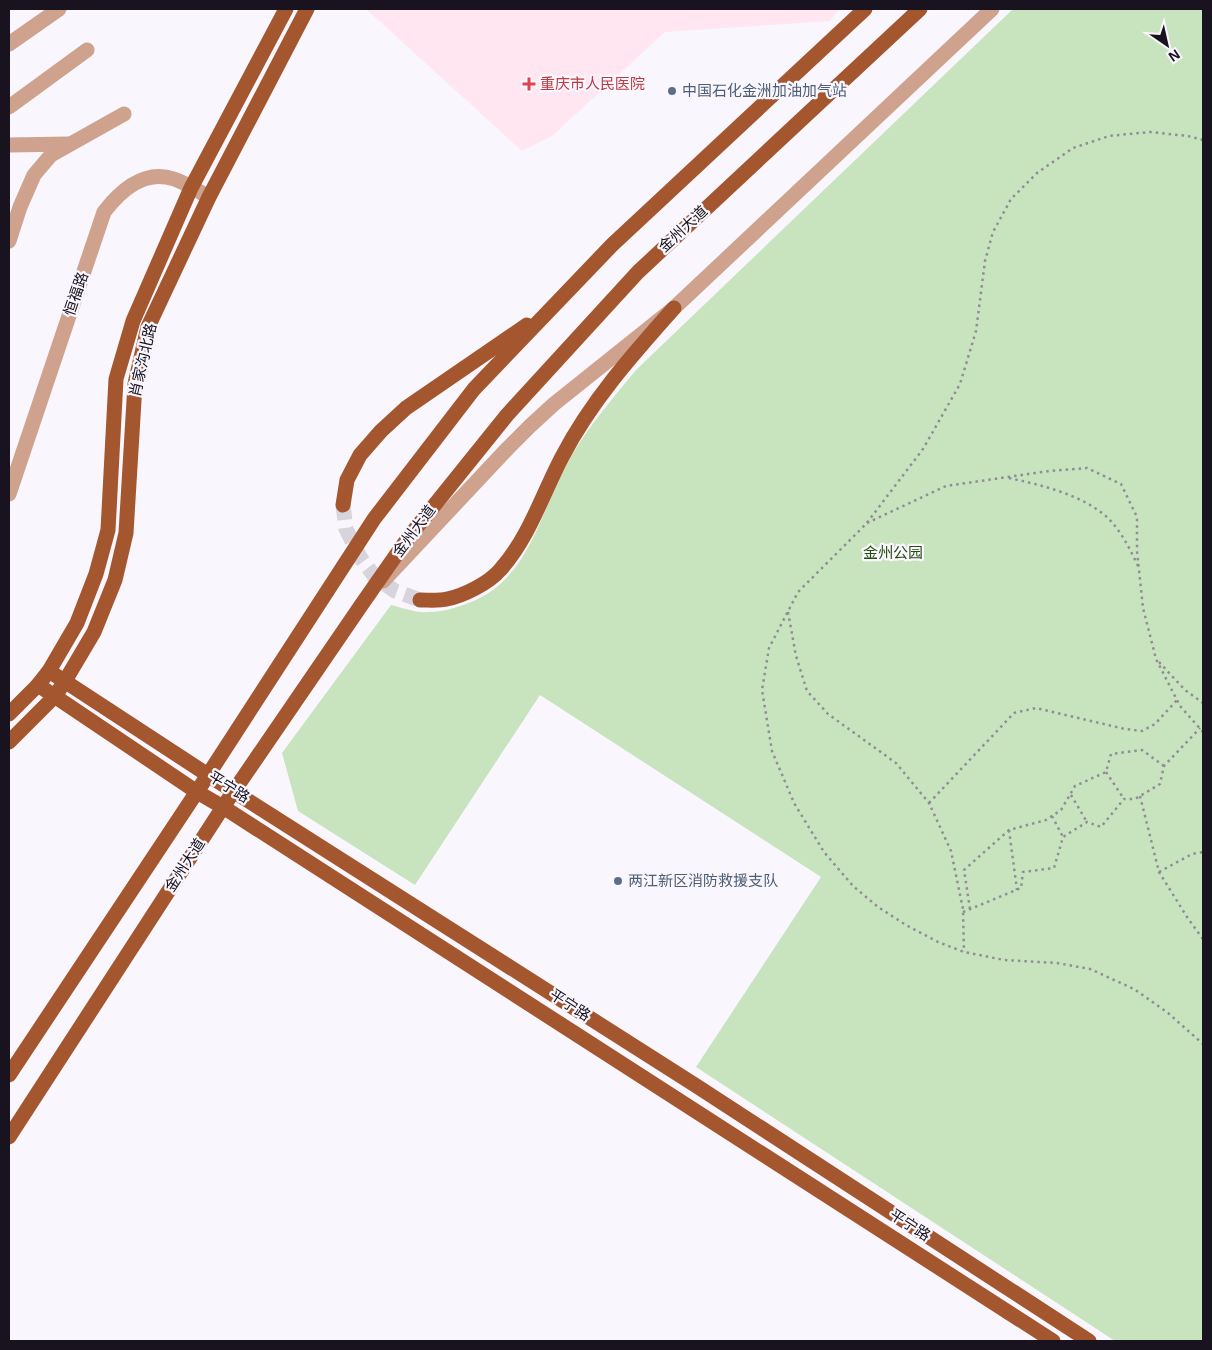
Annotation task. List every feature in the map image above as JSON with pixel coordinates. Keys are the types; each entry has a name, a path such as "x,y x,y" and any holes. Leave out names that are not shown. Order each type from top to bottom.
{"main road":[{"name":"肖家沟北路","path":"9,714 38,686 77,624 96,574 108,530 116,379 132,321 191,188 286,9"},
{"name":"肖家沟北路","path":"9,742 55,696 66,681 94,632 115,580 126,533 135,384 148,327 209,197 307,9"},
{"name":"金州大道","path":"9,1075 197,792 374,519 474,389 612,245 865,9"},
{"name":"金州大道","path":"9,1137 222,807 362,604 408,538 507,415 638,272 920,9"},
{"path":"343,505 347,480 360,455 381,430 406,408 553,307"},
{"path":"420,600 447,600 477,588 499,572 518,546 562,456 588,414 627,361 674,308"},
{"name":"平宁路","path":"49,671 1090,1341"},
{"name":"平宁路","path":"38,686 197,792 1053,1341"}],"street":[{"path":"9,44 59,9"},
{"path":"836,36 857,9"},
{"path":"362,604 530,426 554,404 674,308 992,9"},
{"path":"9,107 87,50"},
{"path":"9,241 20,207 34,175 50,155 124,114"},
{"path":"9,145 71,144"},
{"name":"恒福路","path":"9,494 104,212 117,194 136,182 157,176 174,179 209,197"}],"path":[{"path":"1203,140 1188,136 1150,132 1109,136 1073,148 1036,173 1011,199 993,232 985,261 976,331 960,384 923,449 866,524 798,592 769,648 762,690 772,751 794,803 824,852 853,886 878,906 906,924 938,942 964,952 1004,960 1057,963 1090,969 1134,989 1168,1013 1203,1044"},
{"path":"866,524 946,486 1049,471 1087,468 1121,484 1137,517 1143,608 1156,659 1180,706 1203,732"},
{"path":"1006,477 1048,487 1082,500 1108,518 1125,540 1139,569"},
{"path":"788,612 796,656 807,691 828,714 896,763 929,803 952,851 963,912 964,952"},
{"path":"1156,659 1185,690 1203,703"},
{"path":"929,803 1014,713 1036,708 1125,729 1142,731 1155,724 1177,700"},
{"path":"1124,799 1135,799 1160,784 1164,766 1200,728"},
{"path":"1124,799 1106,772 1111,754 1142,750 1164,766"},
{"path":"970,909 964,870 1009,830 1046,820 1062,810 1075,786 1106,772"},
{"path":"1070,795 1087,822 1101,827 1124,799"},
{"path":"1140,796 1159,872 1203,939"},
{"path":"1052,816 1063,837"},
{"path":"963,912 1021,888 1023,872 1054,868 1063,837 1087,822"},
{"path":"1009,830 1017,890"},
{"path":"1159,872 1192,854 1203,852"}],"shaded area":[{"name":"重庆市人民医院","path":"366,9 839,9 830,21 665,32 552,136 522,151"}],"green space":[{"name":"金州公园","path":"1013,9 1203,9 1203,1341 1115,1341 696,1067 821,877 540,695 415,885 298,811 282,753 391,605 423,612 449,609 469,603 490,592 507,577 532,541 559,478 577,446 636,370"}],"tunnel":[{"path":"343,505 346,529 360,557 375,577 395,591 420,600"}],"place":[{"name":"重庆市人民医院","path":"529,84"},
{"name":"中国石化金洲加油加气站","path":"672,91"},
{"name":"两江新区消防救援支队","path":"618,881"}]}
